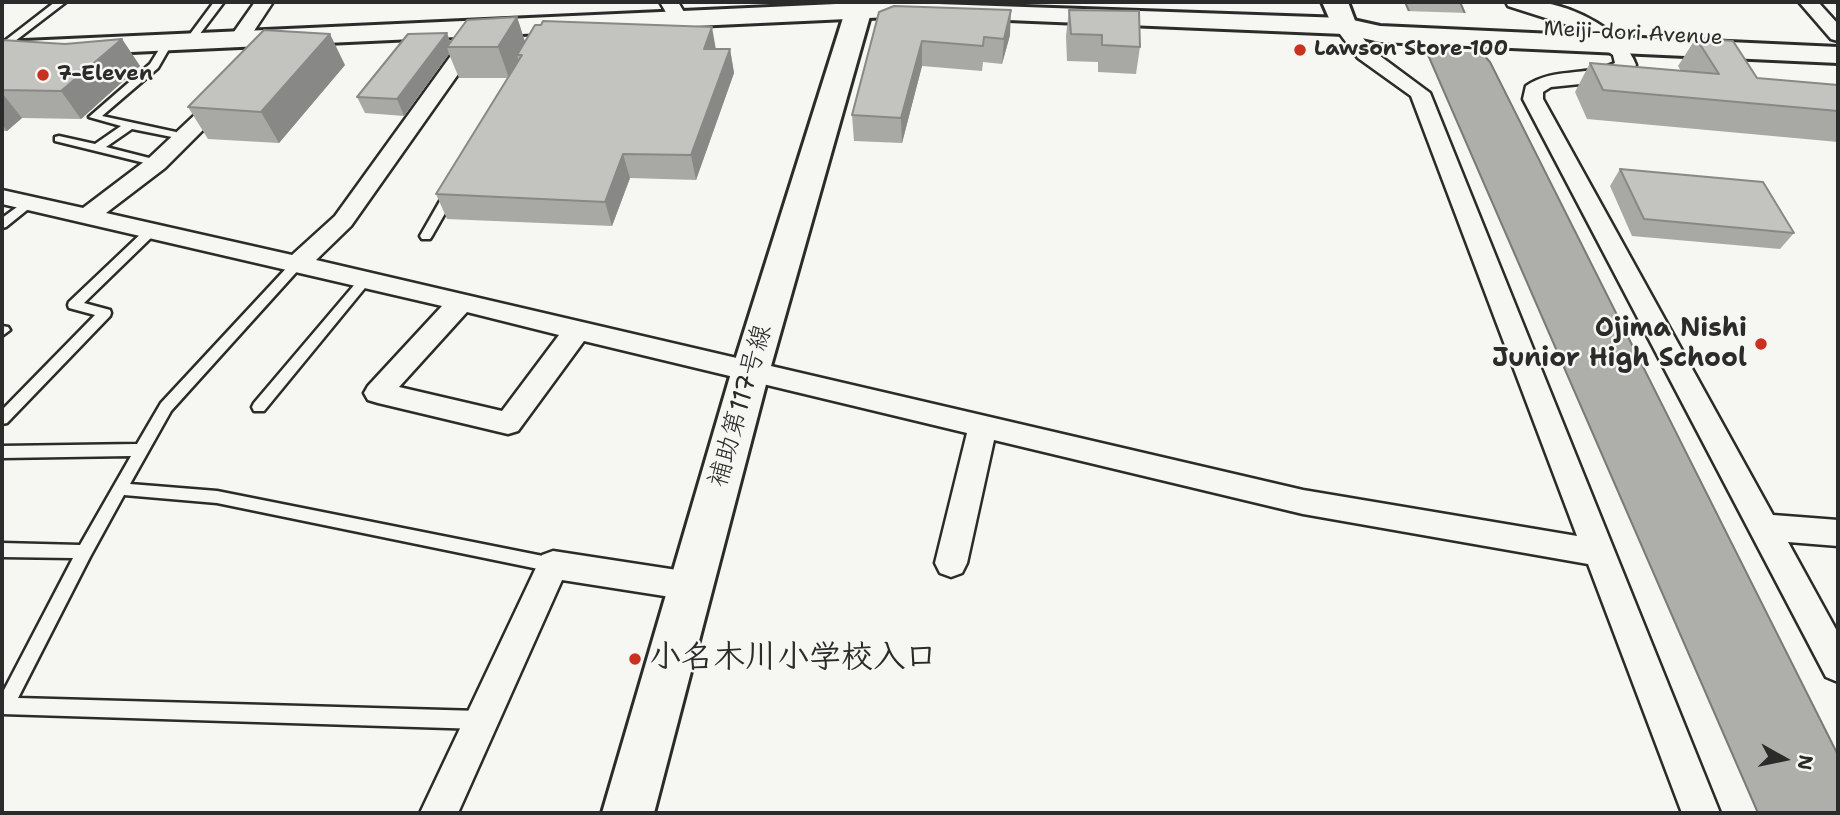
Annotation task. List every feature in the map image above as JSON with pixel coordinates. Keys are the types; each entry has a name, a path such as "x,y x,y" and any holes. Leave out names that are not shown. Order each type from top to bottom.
{"main road":[{"name":"Meiji-dori Avenue","path":"2,49 481,28 674,10 860,5 1340,14 1378,28 1557,36 1618,46 1838,55"},
{"name":"補助第117号線","path":"628,813 750,373 860,5"},
{"name":"Meiji-dori Avenue","path":"1557,36 1594,33 1838,44"}],"street":[{"path":"239,39 264,2"},
{"path":"1516,2 1548,8 1618,46 1626,65 1602,77 1546,81 1533,90 1533,99 1838,666"},
{"path":"1808,2 1838,35"},
{"path":"1340,14 1365,54 1420,93 1551,437 1601,554 1701,813"},
{"path":"297,264 343,221 481,28"},
{"path":"86,217 157,163 224,98 266,38"},
{"path":"2,197 578,329 750,373 1303,502 1601,554"},
{"path":"461,302 378,393 508,423 578,329"},
{"path":"951,563 983,427"},
{"path":"1765,527 1838,533"},
{"path":"439,813 553,565 690,586"}],"lane":[{"path":"2,49 61,2"},
{"path":"172,134 94,117 154,66 219,2"},
{"path":"97,148 130,125"},
{"path":"58,139 157,163"},
{"path":"426,236 459,178"},
{"path":"2,224 28,203"},
{"path":"2,419 105,313 74,305 151,231"},
{"path":"297,264 166,407 84,552 3,706 481,720"},
{"path":"259,407 365,280"},
{"path":"2,452 140,450"},
{"path":"120,489 217,497 553,565"},
{"path":"2,550 84,552"}],"shaded area":[{"path":"1405,2 1460,2 1482,53 1490,62 1838,755 1838,813 1758,813"}],"pier":[{"path":"1405,11 1467,13 1487,53 1422,50"}],"building":[{"path":"894,6 1011,10 1004,39 984,37 983,46 922,41 901,118 852,115 879,12"},
{"path":"1069,10 1139,11 1140,47 1102,45 1102,35 1071,34"},
{"path":"517,17 498,47 447,47 467,20"},
{"path":"543,21 712,27 704,49 730,49 691,155 623,154 605,202 436,194 522,55 517,55 535,25 541,25"},
{"path":"264,30 330,34 261,112 188,107"},
{"path":"447,33 397,99 357,97 408,34"},
{"path":"1696,38 1733,41 1757,78 1838,85 1838,111 1603,90 1590,63 1719,74"},
{"path":"122,39 61,91 2,90 2,40 65,44"},
{"path":"1620,169 1763,182 1794,233 1644,219"}],"place":[{"name":"Lawson Store 100","path":"1300,50"},
{"name":"7-Eleven","path":"43,75"},
{"name":"Ojima Nishi Junior High School","path":"1761,344"},
{"name":"小名木川小学校入口","path":"635,659"}]}
